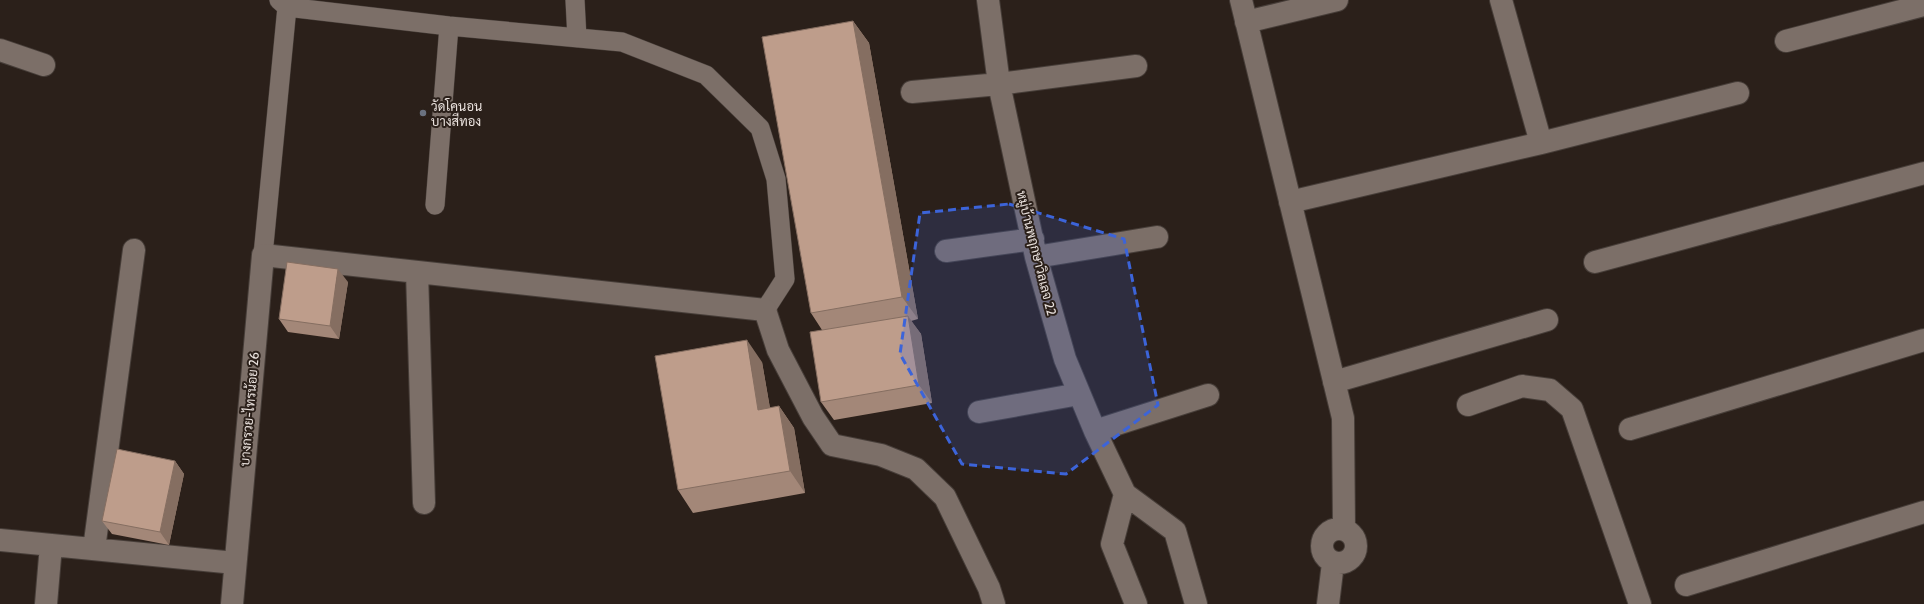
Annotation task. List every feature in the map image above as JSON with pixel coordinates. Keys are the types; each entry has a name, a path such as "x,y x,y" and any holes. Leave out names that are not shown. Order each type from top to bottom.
{"street":[{"name":"หมู่บ้านพฤกษาวิลเลจ 22","path":"988,0 999,84 1034,248 1065,359 1079,394 1125,494"},
{"path":"1241,0 1343,418 1344,529 1352,534 1356,543 1355,551 1350,559 1342,563 1333,562 1328,604"},
{"path":"1246,22 1337,0"},
{"path":"1501,0 1541,143"},
{"path":"1786,41 1924,6"},
{"path":"0,50 44,65"},
{"path":"912,92 999,84 1136,66"},
{"path":"1290,202 1541,143 1738,93"},
{"path":"1595,262 1924,173"},
{"path":"946,252 1034,248 1157,237"},
{"path":"94,549 134,250"},
{"path":"263,255 765,310 778,350 812,417 832,445 881,455 916,469 944,497 989,588 994,604"},
{"name":"บางกรวย-ไทรน้อย 26","path":"232,604 263,255"},
{"path":"417,272 424,503"},
{"path":"1334,382 1546,320"},
{"path":"1630,429 1924,340"},
{"path":"1468,405 1522,386 1550,390 1572,409 1640,604"},
{"path":"979,412 1079,394"},
{"path":"1095,430 1208,395"},
{"path":"1136,604 1112,544 1125,494 1175,531 1196,604"},
{"path":"1686,585 1924,512"},
{"path":"0,540 235,563"},
{"path":"46,604 51,545"}],"lane":[{"path":"575,0 577,38"},
{"path":"263,255 283,4 449,26 622,42 706,75 760,128 776,179 785,279 765,310"},
{"path":"435,205 449,26"}],"highlighted area":[{"path":"1009,204 1124,239 1158,405 1066,474 962,464 900,354 920,213"}],"building":[{"path":"853,21 902,297 811,313 762,37"},
{"path":"287,262 338,269 330,326 279,319"},
{"path":"908,316 919,385 821,402 810,332"},
{"path":"747,340 758,410 779,406 790,471 678,490 655,356"},
{"path":"117,449 175,461 160,532 102,521"}],"place":[{"name":"วัดโคนอน บางสีทอง","path":"423,113"}]}
